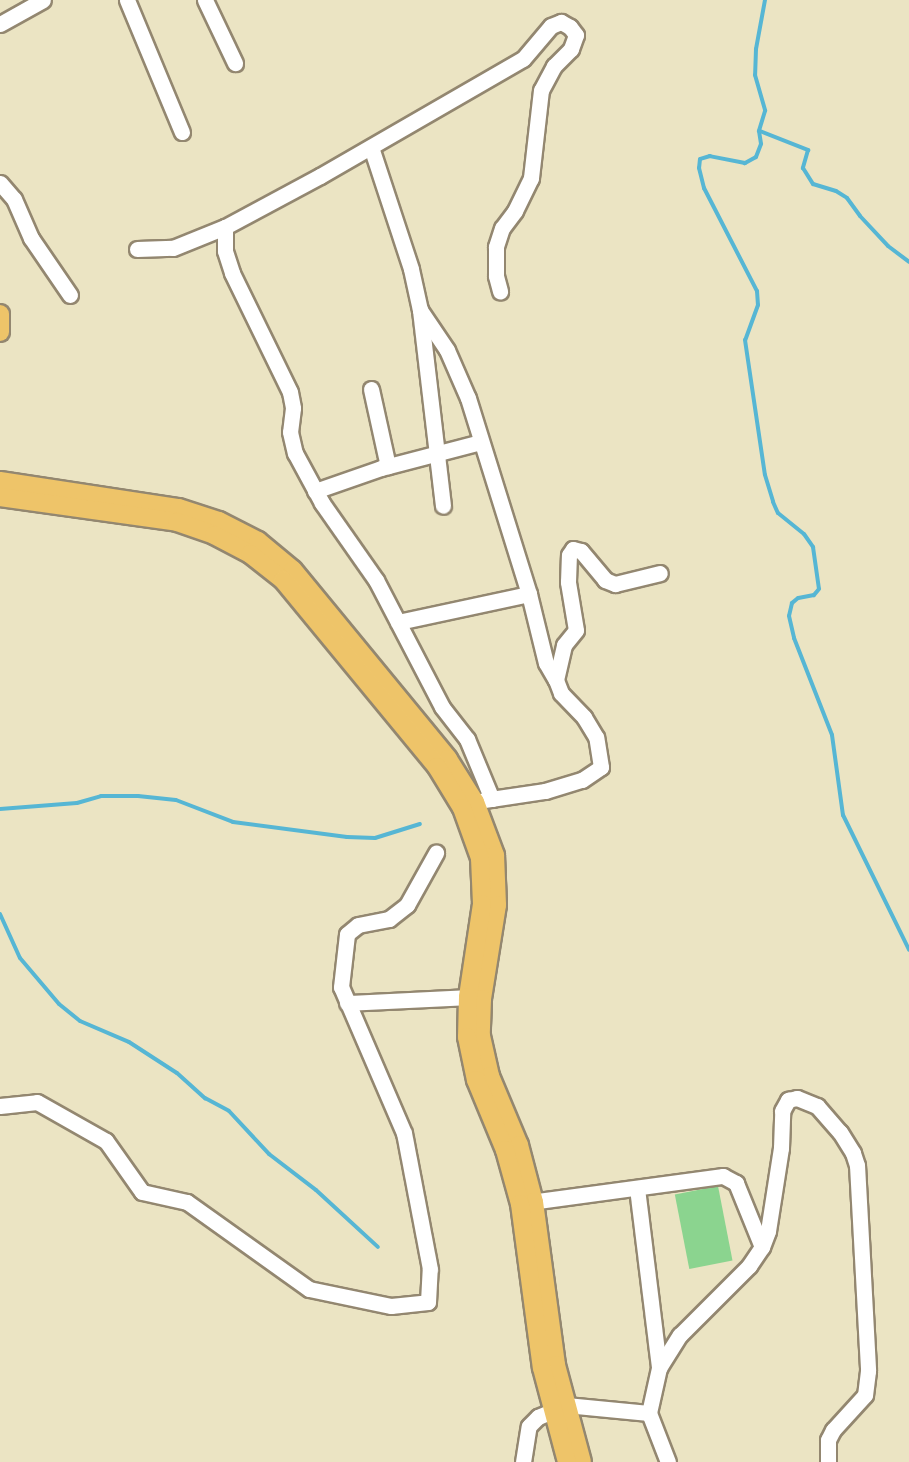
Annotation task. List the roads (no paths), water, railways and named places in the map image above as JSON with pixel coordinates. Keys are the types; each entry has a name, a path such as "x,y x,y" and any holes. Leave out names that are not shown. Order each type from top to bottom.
{"main road":[{"path":"0,314 0,332"},
{"path":"0,481 179,507 219,521 258,541 293,570 484,800 495,855 497,905 482,999 482,1036 490,1076 519,1145 527,1203 542,1368 582,1462"},
{"path":"0,497 177,522 214,535 250,554 283,580 437,767 462,808 480,858 482,904 468,997 467,1037 476,1080 527,1203"},
{"path":"559,1408 567,1462"}],"street":[{"path":"0,24 43,0"},
{"path":"127,0 182,132"},
{"path":"205,0 235,63"},
{"path":"137,249 173,248 225,227 371,147 523,59 551,26 561,22 570,27 576,35 571,49 554,66 541,90 531,178 515,211 502,228 496,248 496,276 500,291"},
{"path":"371,147 411,269 420,310 443,506"},
{"path":"0,183 14,199 31,238 70,295"},
{"path":"225,227 225,251 232,273 290,392 293,408 290,432 295,453 315,491 376,580 442,707 466,739 484,800 545,790 582,780 601,767 596,737 584,717 561,693 546,663 529,594 468,398 447,350 420,310"},
{"path":"371,389 388,466"},
{"path":"315,491 388,466 481,442"},
{"path":"556,680 564,645 576,630 568,582 569,555 573,549 581,551 605,580 615,584 660,573"},
{"path":"398,622 529,594"},
{"path":"0,1106 37,1102 106,1141 142,1192 187,1202 309,1289 390,1306 428,1302 430,1269 404,1133 341,987 347,934 358,925 389,919 407,905 436,853"},
{"path":"347,1003 468,997"},
{"path":"659,1368 680,1335 749,1266 762,1247 768,1232 781,1148 782,1111 788,1100 797,1098 817,1106 840,1132 853,1152 857,1165 868,1371 865,1395 833,1430 828,1440 828,1462"},
{"path":"527,1203 723,1176 736,1183 762,1247"},
{"path":"637,1188 659,1368 649,1413 668,1462"},
{"path":"523,1462 529,1426 538,1417 559,1408 649,1413"}],"waterway":[{"path":"765,0 756,49 755,75 765,111 759,131 761,144 756,157 745,163 710,156 700,159 699,168 704,188 757,291 758,305 745,340 765,475 773,502 778,513 804,534 813,547 819,589 814,595 798,598 792,603 789,616 794,638 832,735 843,815 909,950"},
{"path":"760,131 808,150 803,168 813,184 836,191 847,198 860,216 888,246 909,262"},
{"path":"0,809 77,803 101,796 138,796 176,800 233,822 347,837 375,838 420,824"},
{"path":"0,914 20,958 59,1004 80,1021 129,1042 177,1073 205,1098 229,1111 269,1154 316,1190 378,1247"}]}
